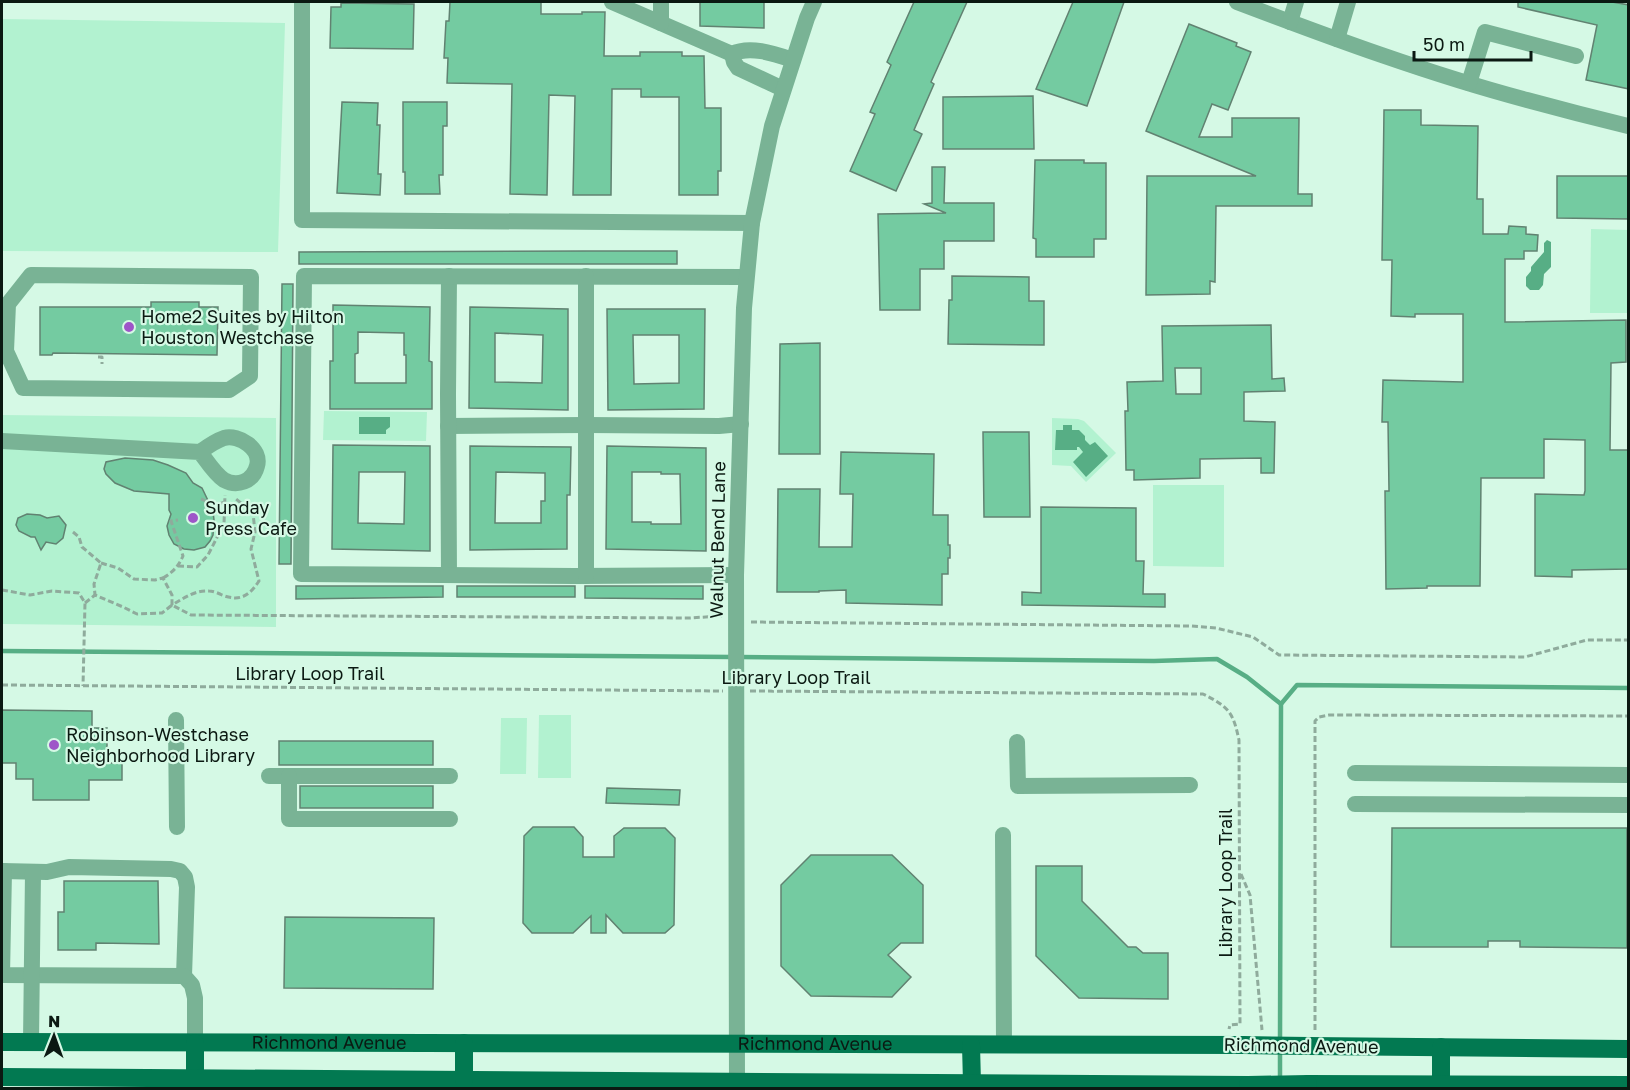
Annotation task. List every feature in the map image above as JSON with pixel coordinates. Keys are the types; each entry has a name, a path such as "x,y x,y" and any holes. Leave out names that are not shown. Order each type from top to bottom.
{"main road":[{"name":"Richmond Avenue","path":"2,1042 1239,1045 1629,1049"},
{"path":"195,1043 195,1078"},
{"path":"464,1043 464,1080"},
{"path":"971,1045 972,1083"},
{"path":"1441,1047 1441,1085"},
{"name":"Richmond Avenue","path":"2,1077 464,1080 737,1085 972,1083 1629,1085"}],"street":[{"path":"302,2 302,220 752,224"},
{"path":"612,2 732,54"},
{"path":"661,2 661,23"},
{"name":"Walnut Bend Lane","path":"737,1085 737,686 732,622 736,575 741,360 746,278 752,224 772,126 814,2"},
{"path":"1237,2 1337,39 1469,82 1526,100 1629,126"},
{"path":"1290,22 1296,2"},
{"path":"1337,39 1348,2"},
{"path":"1469,82 1485,32 1576,56"},
{"path":"732,54 738,51 758,51 793,60"},
{"path":"732,54 738,68 783,89"},
{"path":"31,275 251,277 250,376 229,390 23,388 4,353 8,304 31,275"},
{"path":"736,575 300,574 304,276 746,278"},
{"path":"449,276 449,574"},
{"path":"586,276 586,576"},
{"path":"448,426 719,426 741,424"},
{"path":"2,441 200,452"},
{"path":"176,720 177,827"},
{"path":"1017,742 1018,786 1190,785"},
{"path":"1355,773 1629,775"},
{"path":"269,776 450,776"},
{"path":"289,776 289,819 450,819"},
{"path":"1355,804 1629,805"},
{"path":"1003,836 1004,1045"},
{"path":"184,976 2,975 3,871 47,872 69,867 180,871 187,887 184,976 192,985 195,998 195,1043"},
{"path":"32,1042 33,872"}],"path":[{"path":"98,357 102,357 102,364"},
{"path":"95,595 137,614 162,613 195,592 210,591 229,598 244,597 259,581 251,549 255,532 253,513 225,491 224,524 208,555 197,567 178,566"},
{"path":"201,499 217,505 225,502"},
{"path":"73,532 79,537 82,547 101,563 118,568 134,579 155,580 171,573 183,556 171,521 178,520"},
{"path":"95,595 94,584 101,563"},
{"path":"163,578 172,595 172,605"},
{"path":"2,590 30,595 52,591 79,593 85,603 83,686"},
{"path":"85,603 95,595"},
{"path":"172,605 191,615 689,618 732,622 1191,626 1216,628 1252,638 1279,655 1525,657 1587,640 1629,640"},
{"name":"Library Loop Trail","path":"2,685 737,686 1203,694 1221,703 1233,717 1239,740 1240,1024 1230,1025 1228,1032 1239,1033 1239,1045"},
{"path":"1239,872 1250,895 1262,1037"}],"shaded area":[{"path":"2,19 285,23 278,252 2,251"},
{"path":"1591,229 1628,230 1628,313 1590,313"},
{"path":"1547,240 1551,242 1551,267 1544,274 1543,285 1539,290 1530,290 1526,286 1526,277 1544,252 1544,243"},
{"path":"324,411 427,412 426,441 323,440"},
{"path":"2,415 276,418 276,627 2,624"},
{"path":"359,417 390,417 390,427 386,430 386,434 359,434"},
{"path":"1052,418 1084,421 1116,453 1086,482 1071,466 1052,465"},
{"path":"1063,425 1072,425 1072,430 1079,430 1090,445 1095,442 1108,456 1086,477 1073,462 1083,452 1079,447 1077,450 1055,450 1056,430 1063,430"},
{"path":"1153,485 1224,485 1224,567 1153,566"},
{"path":"539,715 571,715 571,778 538,778"},
{"path":"501,718 527,718 526,774 500,774"}],"building":[{"path":"450,2 541,2 541,14 605,12 604,56 640,56 640,52 682,52 682,56 704,56 705,108 721,108 721,171 718,171 718,195 679,195 679,97 641,97 641,89 612,89 611,195 573,195 575,96 549,95 547,195 510,194 512,84 447,83 448,58 444,58 446,21 449,21"},
{"path":"700,2 764,2 764,28 700,26"},
{"path":"914,2 967,2 931,82 934,84 914,130 922,134 896,191 850,171 875,114 870,112 891,65 887,62"},
{"path":"1073,2 1124,2 1087,106 1036,89"},
{"path":"1518,2 1612,2 1629,5 1629,89 1586,80 1597,25 1518,7"},
{"path":"341,3 414,4 413,49 330,48 331,7 341,7"},
{"path":"1189,24 1237,43 1236,46 1251,52 1228,110 1212,104 1199,137 1232,137 1232,118 1299,118 1298,194 1312,194 1312,206 1216,206 1215,282 1210,281 1210,294 1146,295 1147,176 1256,176 1146,131"},
{"path":"1033,96 1034,149 943,149 943,97"},
{"path":"342,102 378,103 380,195 337,193"},
{"path":"403,102 447,102 447,126 443,126 443,175 439,175 440,194 405,194"},
{"path":"1384,110 1421,110 1421,125 1478,126 1477,199 1483,199 1483,234 1508,234 1509,226 1526,227 1526,234 1538,235 1537,251 1524,251 1524,259 1505,259 1505,322 1626,320 1626,362 1611,363 1610,450 1629,450 1629,569 1572,570 1572,577 1535,576 1535,494 1584,495 1585,491 1585,440 1544,439 1544,478 1481,478 1480,586 1386,589 1385,491 1389,491 1388,422 1382,422 1383,380 1463,382 1463,314 1391,316 1392,260 1382,260"},
{"path":"1035,160 1084,160 1084,163 1106,163 1106,239 1094,239 1094,257 1036,257 1036,239 1033,238"},
{"path":"932,167 945,167 944,203 994,203 994,241 944,241 944,269 920,269 920,310 880,310 878,214 946,213 924,204 932,203"},
{"path":"1557,176 1629,176 1629,219 1557,218"},
{"path":"677,251 677,264 299,264 299,252"},
{"path":"952,276 1029,277 1029,301 1044,301 1044,345 948,344"},
{"path":"282,284 293,284 291,564 279,564"},
{"name":"Home2 Suites by Hilton Houston Westchase","path":"151,302 199,302 199,307 218,307 217,355 53,353 52,355 40,355 40,307 151,307"},
{"path":"333,305 430,307 429,361 432,362 432,409 330,409 330,361 333,361","holes":["358,332 404,333 406,383 355,383"]},
{"path":"470,307 568,309 568,410 469,408","holes":["495,333 543,335 542,383 495,382"]},
{"path":"607,309 705,309 704,409 608,410","holes":["633,335 679,335 679,383 634,384"]},
{"path":"1271,325 1272,379 1284,378 1285,391 1244,392 1244,421 1275,422 1274,473 1261,473 1261,458 1200,459 1200,478 1134,480 1134,470 1126,470 1127,382 1163,381 1162,326","holes":["1175,368 1201,368 1201,394 1176,394"]},
{"path":"820,343 820,454 779,454 780,344"},
{"path":"983,432 1029,432 1030,517 984,517"},
{"path":"333,445 430,446 430,551 332,549","holes":["359,472 405,472 404,524 358,523"]},
{"path":"470,446 571,447 570,495 567,495 567,549 470,550","holes":["496,472 545,473 545,501 541,501 541,523 495,523"]},
{"path":"607,446 706,448 706,551 606,549","holes":["632,472 661,472 661,474 680,474 681,524 632,522"]},
{"path":"841,452 934,454 933,515 948,515 948,545 950,545 948,574 942,574 942,605 846,603 846,590 777,592 778,489 820,489 819,547 852,547 853,494 840,494"},
{"path":"125,458 153,460 168,465 186,473 193,483 202,488 213,511 214,520 213,535 205,547 194,550 184,549 174,544 167,526 171,514 169,494 134,491 115,483 106,474 104,469 106,462"},
{"path":"1041,507 1136,508 1136,561 1144,561 1143,594 1165,594 1165,607 1022,605 1022,592 1041,593"},
{"path":"27,514 47,518 59,516 66,525 63,538 56,544 46,542 41,550 35,537 19,531 16,525 18,518"},
{"path":"296,586 443,586 443,597 296,599"},
{"path":"457,586 575,586 575,597 457,597"},
{"path":"585,586 703,586 703,599 585,598"},
{"name":"Robinson-Westchase Neighborhood Library","path":"2,710 92,711 92,728 107,728 107,763 122,763 122,780 89,780 89,800 33,800 33,779 16,779 16,763 2,763"},
{"path":"279,741 433,741 433,765 279,765"},
{"path":"300,786 433,786 433,808 300,808"},
{"path":"607,788 680,790 679,805 606,803"},
{"path":"533,827 574,827 583,837 583,857 614,857 614,836 624,828 665,828 675,838 674,925 665,933 623,933 606,915 606,933 591,933 591,916 573,933 532,933 523,923 524,836"},
{"path":"1392,828 1627,828 1627,948 1520,947 1520,941 1488,941 1488,947 1391,947"},
{"path":"811,855 892,855 923,885 923,943 901,943 888,955 911,977 892,997 811,996 781,966 781,885"},
{"path":"1036,866 1082,866 1082,901 1128,947 1136,947 1143,953 1168,953 1168,999 1079,998 1036,956"},
{"path":"64,881 158,881 159,944 96,943 96,950 58,950 58,912 64,912"},
{"path":"285,917 434,918 433,989 284,988"}],"waterway":[{"path":"2,651 732,657"},
{"path":"740,657 1154,661 1217,659 1247,677 1281,704"},
{"path":"1280,1041 1281,704 1297,685 1628,688"},
{"path":"1280,1049 1280,1080"}],"place":[{"name":"Home2 Suites by Hilton Houston Westchase","path":"129,327"},
{"name":"Sunday Press Cafe","path":"193,518"},
{"name":"Robinson-Westchase Neighborhood Library","path":"54,745"}]}
